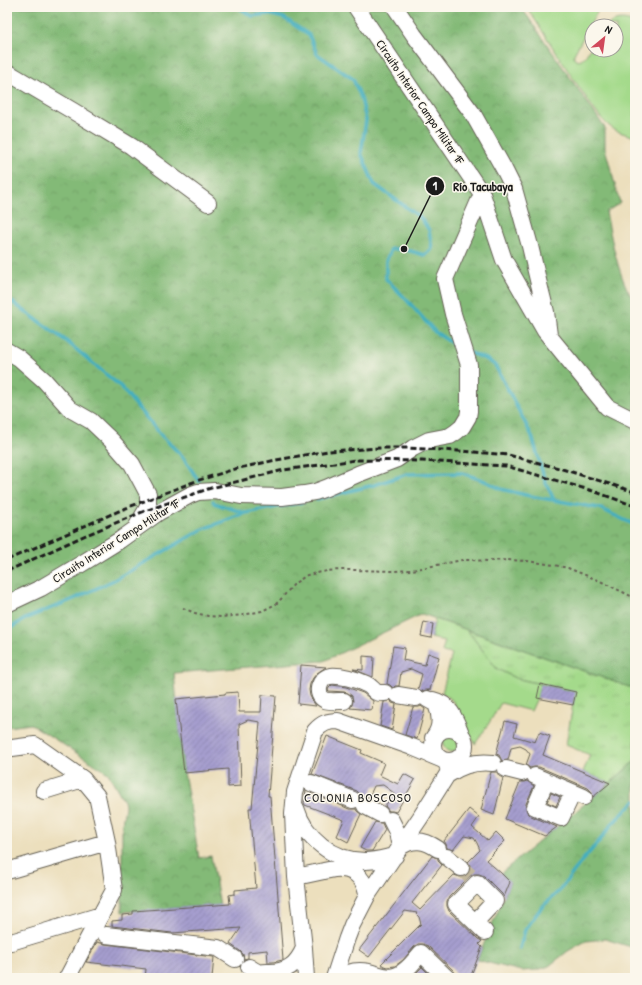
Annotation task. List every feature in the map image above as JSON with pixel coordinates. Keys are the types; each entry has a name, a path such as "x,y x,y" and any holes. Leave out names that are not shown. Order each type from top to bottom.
{"street":[{"name":"Circuito Interior Campo Militar 1F","path":"7,604 41,588 73,569 159,512 183,498 198,492 214,491 251,497 282,497 304,494 326,488 397,459 413,448 429,440 450,436 462,427 468,417 469,365 453,314 445,279 482,194 356,7"},
{"path":"395,7 414,35 474,114 508,176 514,189 530,246 546,312 548,335"},
{"path":"7,72 131,146 208,204"},
{"path":"482,194 504,260 545,331 607,407 635,421"},
{"path":"7,351 19,358 44,380 70,409 91,421 112,441 132,464 148,494 148,507 135,529"},
{"path":"344,701 325,700 322,698 319,688 322,680 329,676 347,678 367,684 376,692 416,698"},
{"path":"427,699 438,701 449,709 454,715 463,738 466,746 473,753 493,763 485,762 470,764 454,770 449,764 438,757 434,753 432,747 440,724 439,713 436,704 427,699"},
{"path":"306,978 296,877 293,814 295,792 313,735 318,728 327,722 338,721 412,747 449,764"},
{"path":"334,978 352,925 367,896 420,818 449,764 463,753 465,747 463,738 457,732 452,729 445,729 426,744 412,747"},
{"path":"7,749 34,745 84,779 96,796 107,842 114,890 67,978"},
{"path":"506,769 534,777 576,799 561,818 536,807 534,777"},
{"path":"44,791 84,779"},
{"path":"311,783 359,803 380,814"},
{"path":"295,792 295,803 298,813 308,832 324,847 338,855 353,860 374,860 398,851 406,843 413,841 420,841 438,849 430,842 425,834 420,818"},
{"path":"398,851 397,832 391,820 397,822 410,822 420,818"},
{"path":"7,871 107,842"},
{"path":"448,857 468,875"},
{"path":"296,877 341,868 359,876 367,891 367,896"},
{"path":"480,917 495,901 477,883 456,904 485,932"},
{"path":"10,942 100,915"},
{"path":"106,935 218,948 235,958"},
{"path":"347,938 347,945 352,957 357,963 370,972"},
{"path":"249,967 258,972 284,970 297,961 304,948"},
{"path":"340,978 349,973 363,970 388,977 394,976 404,971 421,953 447,978"},
{"path":"284,970 291,972 300,978"}],"path":[{"path":"183,608 208,616 221,617 243,615 262,610 276,604 295,582 307,575 340,570 412,570 462,560 527,561 568,568 600,581 635,598"}],"green space":[{"path":"7,7 521,7 605,128 605,148 620,203 606,212 620,271 629,293 635,301 635,689 422,614 324,661 174,673 184,772 199,858 211,856 220,905 122,912 122,824 125,806 124,801 108,773 31,724 7,727"},
{"path":"526,7 600,7 594,18 584,18 584,36 574,54 574,59 579,61 584,57 624,58 624,20 635,24 635,137 615,130 599,115 574,80"},
{"path":"435,619 467,630 497,669 515,678 540,684 537,698 531,711 501,703 475,744 454,703 442,693 452,654 442,652 445,641 431,638"},
{"path":"467,630 635,689 635,761 610,783 583,772 590,755 566,745 575,692 515,678 497,669"},
{"path":"452,734 458,737 461,743 458,749 452,752 446,749 443,743 446,737"},
{"path":"635,761 635,948 605,939 586,941 568,951 549,966 537,970 521,971 477,960 510,882 501,873"}],"building":[{"path":"424,622 433,624 431,638 421,636"},
{"path":"393,646 405,648 403,660 425,665 428,653 439,657 430,690 422,691 418,689 422,674 411,669 401,672 399,686 395,686 393,688 387,684"},
{"path":"363,656 374,657 373,677 353,669 363,670"},
{"path":"301,665 326,667 317,673 310,684 310,696 316,706 298,704"},
{"path":"540,684 576,692 573,705 537,698"},
{"path":"332,685 346,687 363,693 373,701 372,710 350,708 353,701 352,696 344,692 329,691 329,688"},
{"path":"238,692 239,712 261,712 262,695 276,696 268,796 270,796 283,960 273,962 268,962 267,950 248,952 248,958 244,959 243,954 230,944 241,928 172,933 112,926 112,921 122,920 122,915 133,914 133,911 230,904 229,895 235,894 235,890 256,888 249,808 252,808 260,722 248,720 239,724 241,786 228,787 228,769 184,773 176,699"},
{"path":"391,700 392,703 396,704 392,730 380,726 384,702"},
{"path":"421,706 425,709 417,739 405,735 413,707"},
{"path":"505,721 517,724 514,736 535,742 539,732 550,736 543,755 610,783 593,797 592,792 588,788 539,767 530,768 526,765 530,754 526,749 520,746 511,748 508,760 502,761 499,755 496,754"},
{"path":"327,736 362,750 361,753 384,763 379,775 398,784 404,774 415,780 396,812 389,811 385,806 394,793 383,785 374,786 369,797 362,797 357,791 312,774"},
{"path":"491,772 497,772 499,776 503,778 494,815 481,810"},
{"path":"527,781 534,786 526,804 527,812 531,816 557,827 545,836 505,819 520,782"},
{"path":"306,790 349,809 356,809 361,814 348,842 337,836 344,820 305,805"},
{"path":"551,793 560,797 556,806 547,802"},
{"path":"469,809 479,817 472,827 488,841 496,832 505,841 486,860 510,882 504,897 484,876 474,874 470,876 449,897 447,901 449,911 478,939 482,941 479,944 482,947 470,978 456,978 454,971 428,946 423,944 418,944 414,947 403,960 395,966 387,967 381,964 421,924 419,917 416,914 417,913 405,911 369,957 359,950 432,856 438,858 438,861 442,865 412,903 420,910 454,875 465,877 469,874 470,865 468,862 480,850 474,838 464,836 453,850 447,848 444,841"},
{"path":"375,822 382,823 385,830 372,851 366,851 360,848"},
{"path":"97,942 214,957 212,978 145,978 146,969 86,962"},
{"path":"422,967 433,978 412,977"}],"waterway":[{"path":"238,7 252,16 268,14 284,18 309,35 317,54 353,79 361,98 366,120 361,153 374,184 421,218 429,230 432,249 424,255 404,249 391,249 386,261 386,279 435,332 459,348"},
{"path":"7,300 65,340 120,386 162,436 182,456 199,481"},
{"path":"470,353 486,359 495,365 532,436 545,481 554,500"},
{"path":"317,499 374,485 407,474 462,473 485,481 501,489 530,496 599,508 635,525"},
{"path":"213,501 214,503 245,513"},
{"path":"7,630 27,618 74,599 114,580 203,529 246,513 303,502"},
{"path":"520,948 525,930 541,908 560,890 612,824 635,801"}],"tunnel":[{"path":"461,868 470,876"}],"railway":[{"path":"7,560 121,510 196,481 235,469 328,451 408,448 508,455 559,468 635,492"},
{"path":"7,571 86,535 145,511 211,488 284,470 356,460 422,461 506,466 593,491 635,506"}],"place":[{"name":"Río Tacubaya","path":"404,249"}],"district":[{"name":"COLONIA BOSCOSO","path":"358,797"}]}
